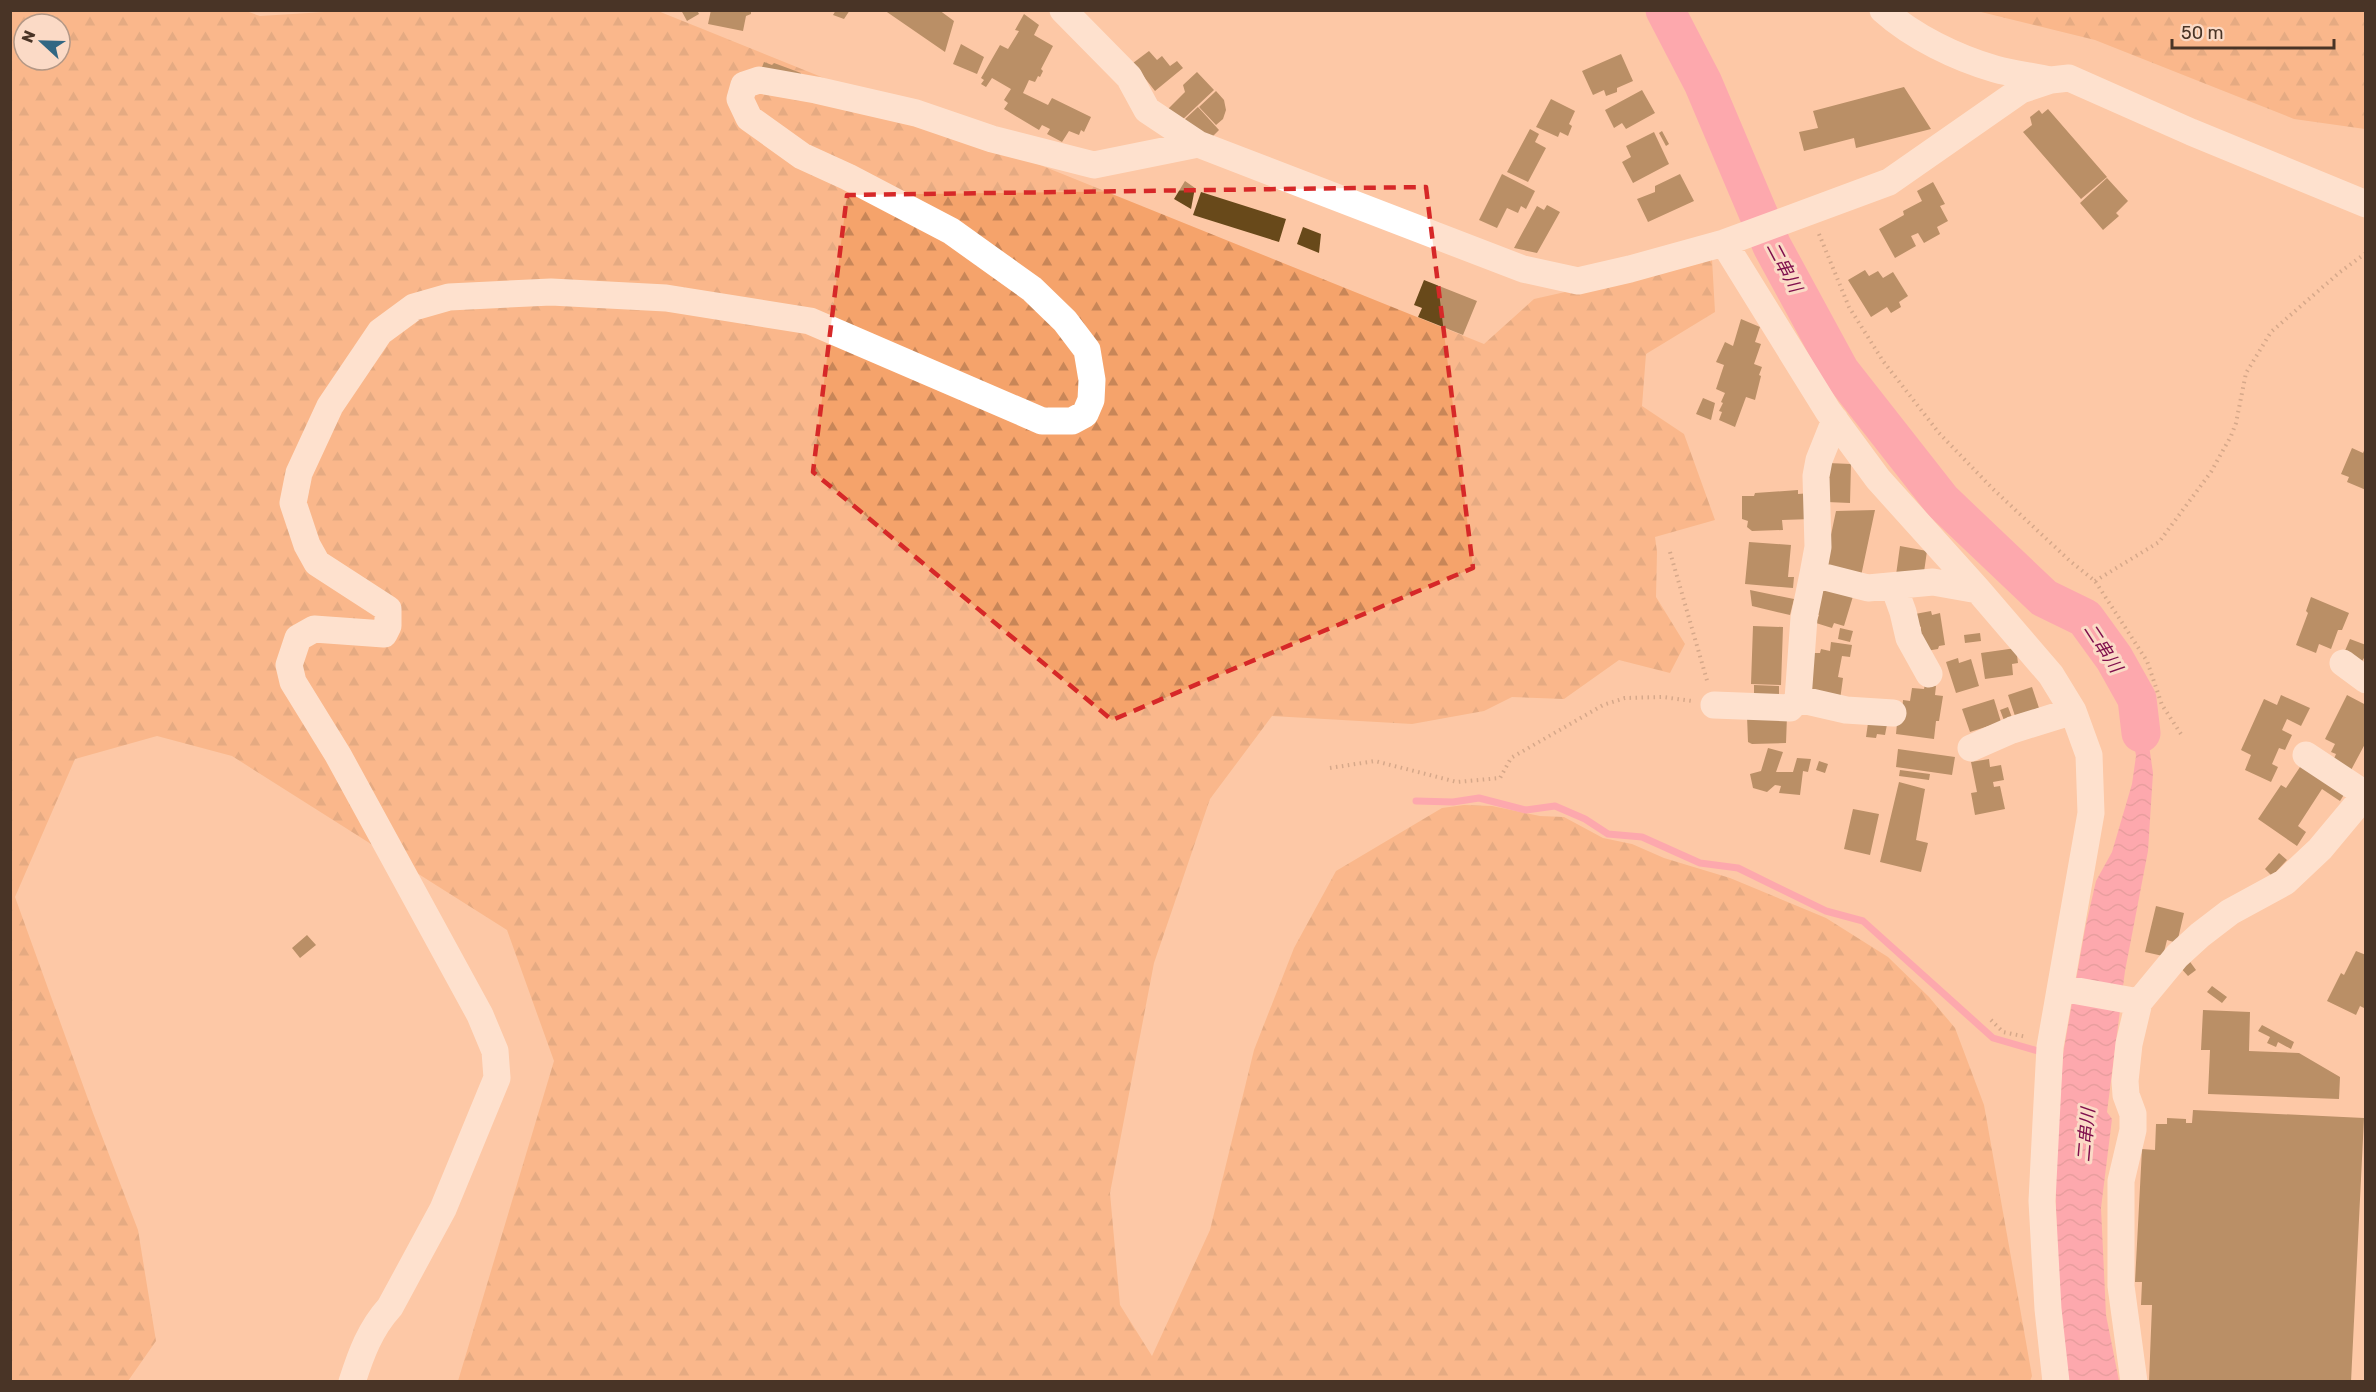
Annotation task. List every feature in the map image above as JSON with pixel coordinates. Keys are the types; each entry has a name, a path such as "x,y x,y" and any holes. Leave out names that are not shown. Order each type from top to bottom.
{"street":[{"path":"1063,10 1129,77 1147,110 1198,144 1523,269 1578,281 1724,243 1889,182 2021,90 2051,80 2069,78 2191,132 2366,204"},
{"path":"1883,10 1895,21 1931,43 1994,69 2051,80"},
{"path":"352,1382 362,1349 378,1320 390,1307 443,1209 498,1078 495,1051 480,1015 338,755 293,682 289,665 298,638 314,629 384,634 388,626 388,609 317,563 307,545 293,503 299,473 330,406 380,332 414,307 449,297 551,292 666,298 810,321 1042,421 1072,421 1085,414 1091,399 1092,380 1087,350 1065,321 1032,289 951,231 849,177 802,156 749,118 740,99 744,85 759,80 816,90 916,113 992,139 1094,165 1198,144"},
{"path":"1724,243 1835,420 1878,479 2051,675 2073,711 2089,755 2091,813 2051,1042 2042,1201 2048,1309 2056,1382"},
{"path":"1714,705 1790,708 1798,699 1804,618 1818,548 1816,476 1819,460 1835,420"},
{"path":"1813,574 1868,588 1933,582 1978,590"},
{"path":"1894,587 1909,638 1929,674"},
{"path":"2343,663 2366,680"},
{"path":"1798,699 1846,710 1893,713"},
{"path":"1971,748 2012,730 2073,711"},
{"path":"2134,1382 2121,1286 2121,1181 2133,1130 2133,1114 2126,1095 2125,1081 2129,1044 2139,1002 2177,957 2200,935 2230,912 2285,882 2320,849 2365,794 2306,755"},
{"path":"2061,988 2139,1002"}],"path":[{"path":"1809,212 1849,307 1882,361 1947,441 2001,497 2095,581 2147,661 2162,705 2181,734"},
{"path":"2095,581 2159,542 2211,472 2231,436 2236,423 2246,373 2271,332 2340,272 2366,253"},
{"path":"1330,768 1375,761 1457,782 1500,778 1511,758 1603,705 1625,698 1662,697 1714,705 1670,552"},
{"path":"1992,1020 2003,1032 2051,1042"}],"highlighted area":[{"path":"1426,187 1473,568 1112,720 813,472 847,195"}],"green space":[{"path":"243,10 260,16 356,10 658,11 1484,344 1534,299 1712,259 1715,312 1646,354 1642,406 1684,434 1715,520 1655,537 1656,597 1685,644 1670,673 1619,660 1564,699 1512,697 1484,711 1412,724 1272,716 1210,799 1154,963 1110,1193 1120,1305 1152,1356 1210,1230 1254,1050 1294,948 1336,871 1442,808 1464,805 1492,806 1540,816 1564,817 1603,838 1632,844 1664,858 1730,878 1826,918 1888,957 1929,997 1955,1028 1984,1105 2032,1376 2030,1381 458,1381 554,1061 507,930 232,756 157,736 75,759 15,897 138,1230 156,1341 128,1381 11,1381 10,11"},
{"path":"1977,11 2365,11 2365,129 2294,119 2095,40"}],"water":[{"path":"2132,681 2148,719 2146,724 2153,773 2148,851 2125,971 2107,1112 2112,1119 2101,1208 2106,1315 2119,1381 2067,1382 2059,1304 2055,1177 2063,1054 2085,929 2096,881 2112,852 2132,784 2136,756 2132,730 2119,684"}],"building":[{"path":"681,10 697,10 699,14 687,21"},
{"path":"711,10 751,10 751,14 746,16 743,31 708,24"},
{"path":"836,10 850,10 844,19 833,15"},
{"path":"884,10 939,10 954,21 945,52"},
{"path":"1024,14 1039,25 1034,35 1053,46 1041,69 1043,71 1040,77 1038,76 1035,82 1029,80 1023,93 1048,105 1052,98 1091,117 1084,132 1081,130 1079,135 1069,131 1062,142 1047,134 1050,129 1042,125 1039,130 1004,109 1008,103 1004,100 1011,89 992,78 986,87 981,84 984,80 981,78 1000,45 1008,49 1019,31 1015,30"},
{"path":"961,44 984,57 977,74 953,64"},
{"path":"1149,51 1157,60 1162,56 1170,66 1177,61 1183,68 1155,91 1133,63"},
{"path":"1621,54 1633,81 1617,88 1617,92 1606,96 1604,90 1593,95 1582,71"},
{"path":"764,62 772,65 774,63 801,73 795,87 761,70"},
{"path":"1197,72 1214,90 1180,122 1168,109 1185,92 1183,85"},
{"path":"1904,87 1931,129 1856,148 1854,138 1804,151 1799,132 1818,128 1813,111"},
{"path":"1642,90 1655,113 1626,129 1622,123 1614,128 1605,110"},
{"path":"1216,91 1224,100 1226,110 1223,119 1216,125 1199,107"},
{"path":"1551,99 1575,111 1569,124 1572,126 1568,136 1560,132 1558,137 1536,127"},
{"path":"1198,107 1219,130 1208,141 1183,121"},
{"path":"2048,109 2107,177 2081,199 2023,132 2032,125 2030,117 2039,110 2042,114"},
{"path":"1530,129 1539,134 1535,142 1546,148 1528,182 1507,172"},
{"path":"1662,131 1669,144 1666,146 1659,133"},
{"path":"1654,132 1669,164 1633,183 1622,162 1631,157 1626,146"},
{"path":"1502,174 1535,191 1526,209 1521,206 1518,213 1507,208 1497,228 1479,220"},
{"path":"1680,174 1694,201 1648,222 1637,199 1655,192 1655,186"},
{"path":"2107,178 2128,201 2116,213 2119,216 2103,230 2080,203"},
{"path":"1185,181 1195,188 1191,209 1174,199"},
{"path":"1933,182 1945,204 1940,206 1948,221 1937,227 1940,234 1924,243 1918,233 1911,236 1916,246 1895,258 1879,229 1904,215 1903,211 1922,201 1917,191"},
{"path":"1201,192 1286,219 1279,242 1193,215"},
{"path":"1547,205 1560,212 1537,253 1514,248 1537,206 1544,210"},
{"path":"1303,227 1321,234 1319,253 1297,244"},
{"path":"1865,270 1869,276 1878,271 1883,278 1893,272 1908,296 1899,302 1901,307 1891,313 1887,307 1871,317 1848,280"},
{"path":"1424,280 1477,301 1463,335 1418,317 1422,308 1414,305"},
{"path":"1741,319 1760,327 1755,342 1761,344 1754,364 1762,367 1755,400 1746,397 1735,427 1719,420 1722,412 1719,411 1723,403 1721,402 1725,393 1716,389 1724,365 1716,362 1725,342 1733,346"},
{"path":"1703,398 1715,403 1711,420 1696,414"},
{"path":"2366,446 2366,490 2347,482 2349,477 2341,474 2352,448 2363,453"},
{"path":"1828,463 1851,464 1850,503 1827,502"},
{"path":"1798,490 1798,494 1811,493 1812,519 1782,520 1783,530 1752,531 1747,527 1748,521 1742,519 1742,496"},
{"path":"1875,510 1861,576 1824,568 1836,511"},
{"path":"1749,542 1791,545 1788,577 1794,577 1793,588 1745,584"},
{"path":"1900,546 1927,551 1923,579 1896,575"},
{"path":"1822,583 1854,593 1844,626 1834,623 1832,628 1816,623 1819,615 1813,613"},
{"path":"1750,590 1794,599 1790,615 1752,606"},
{"path":"2311,597 2349,613 2342,630 2338,630 2331,649 2319,644 2316,653 2296,645 2308,613 2306,611"},
{"path":"1931,611 1932,615 1940,613 1945,645 1939,646 1938,649 1920,652 1921,627 1917,625 1915,614"},
{"path":"1753,626 1783,627 1781,685 1751,684"},
{"path":"1840,628 1853,631 1850,642 1838,639"},
{"path":"1980,633 1981,641 1965,643 1964,635"},
{"path":"2350,639 2366,645 2366,655 2362,661 2344,653"},
{"path":"1831,642 1852,645 1850,657 1842,656 1838,677 1843,678 1840,700 1808,691 1814,653 1820,653 1821,649 1830,651"},
{"path":"2016,648 2018,663 2012,664 2013,675 1985,679 1981,653"},
{"path":"1958,658 1959,663 1971,659 1979,686 1956,693 1946,662"},
{"path":"1925,684 1936,686 1935,695 1943,696 1934,739 1896,734 1898,713 1902,713 1903,700 1910,701 1912,688 1924,689"},
{"path":"1754,685 1779,686 1779,703 1754,703"},
{"path":"2032,687 2039,708 2015,716 2008,695"},
{"path":"2281,695 2310,708 2301,726 2287,719 2282,730 2292,735 2285,750 2279,748 2272,764 2278,767 2271,782 2245,770 2251,755 2241,750 2264,699 2277,705"},
{"path":"2347,695 2366,705 2366,742 2350,772 2332,763 2336,754 2331,752 2335,744 2325,739"},
{"path":"1994,699 2001,722 1970,732 1962,709"},
{"path":"2008,707 2013,720 2005,723 2000,710"},
{"path":"1747,716 1787,716 1786,743 1752,744 1748,742"},
{"path":"1869,716 1888,719 1885,735 1877,734 1876,738 1866,737"},
{"path":"1768,748 1783,752 1776,772 1793,772 1797,758 1811,759 1808,772 1803,771 1800,795 1779,793 1781,786 1775,785 1767,792 1753,788 1750,774 1761,771"},
{"path":"1898,749 1955,757 1952,775 1896,767"},
{"path":"1989,759 1990,767 2001,765 2004,780 1993,782 1994,787 2000,786 2005,809 1975,815 1971,793 1977,792 1971,762"},
{"path":"1819,761 1828,764 1825,773 1816,770"},
{"path":"2302,764 2345,793 2340,801 2322,789 2298,826 2306,832 2297,846 2258,819 2281,785 2286,788"},
{"path":"1900,770 1930,774 1929,780 1899,776"},
{"path":"1899,782 1925,789 1916,840 1928,843 1921,872 1880,862"},
{"path":"1853,809 1879,814 1870,855 1844,849"},
{"path":"2279,853 2287,860 2272,876 2265,869"},
{"path":"2156,906 2184,913 2177,943 2167,940 2163,956 2145,952"},
{"path":"307,935 316,945 300,958 292,948"},
{"path":"2356,951 2366,955 2366,1009 2360,1006 2356,1015 2327,1001 2341,973 2344,975"},
{"path":"2188,959 2196,970 2188,976 2179,966"},
{"path":"2212,986 2227,997 2222,1003 2207,992"},
{"path":"2203,1010 2250,1012 2249,1051 2299,1053 2340,1077 2339,1099 2208,1094 2210,1050 2201,1050"},
{"path":"2262,1025 2294,1042 2291,1049 2278,1042 2276,1047 2267,1043 2270,1037 2258,1031"},
{"path":"2193,1110 2364,1118 2351,1382 2149,1382 2152,1305 2141,1305 2142,1282 2135,1282 2142,1149 2155,1150 2156,1124 2167,1124 2167,1118 2186,1119 2186,1123 2192,1123"}],"waterway":[{"name":"二串川","path":"1665,10 1703,83 1772,246 1840,371 1942,501 2044,598 2085,618 2114,658 2137,699 2141,733"},
{"path":"1416,801 1453,802 1479,798 1526,810 1555,806 1585,819 1608,834 1642,837 1700,863 1738,868 1826,911 1863,921 1993,1038 2038,1051"}]}
